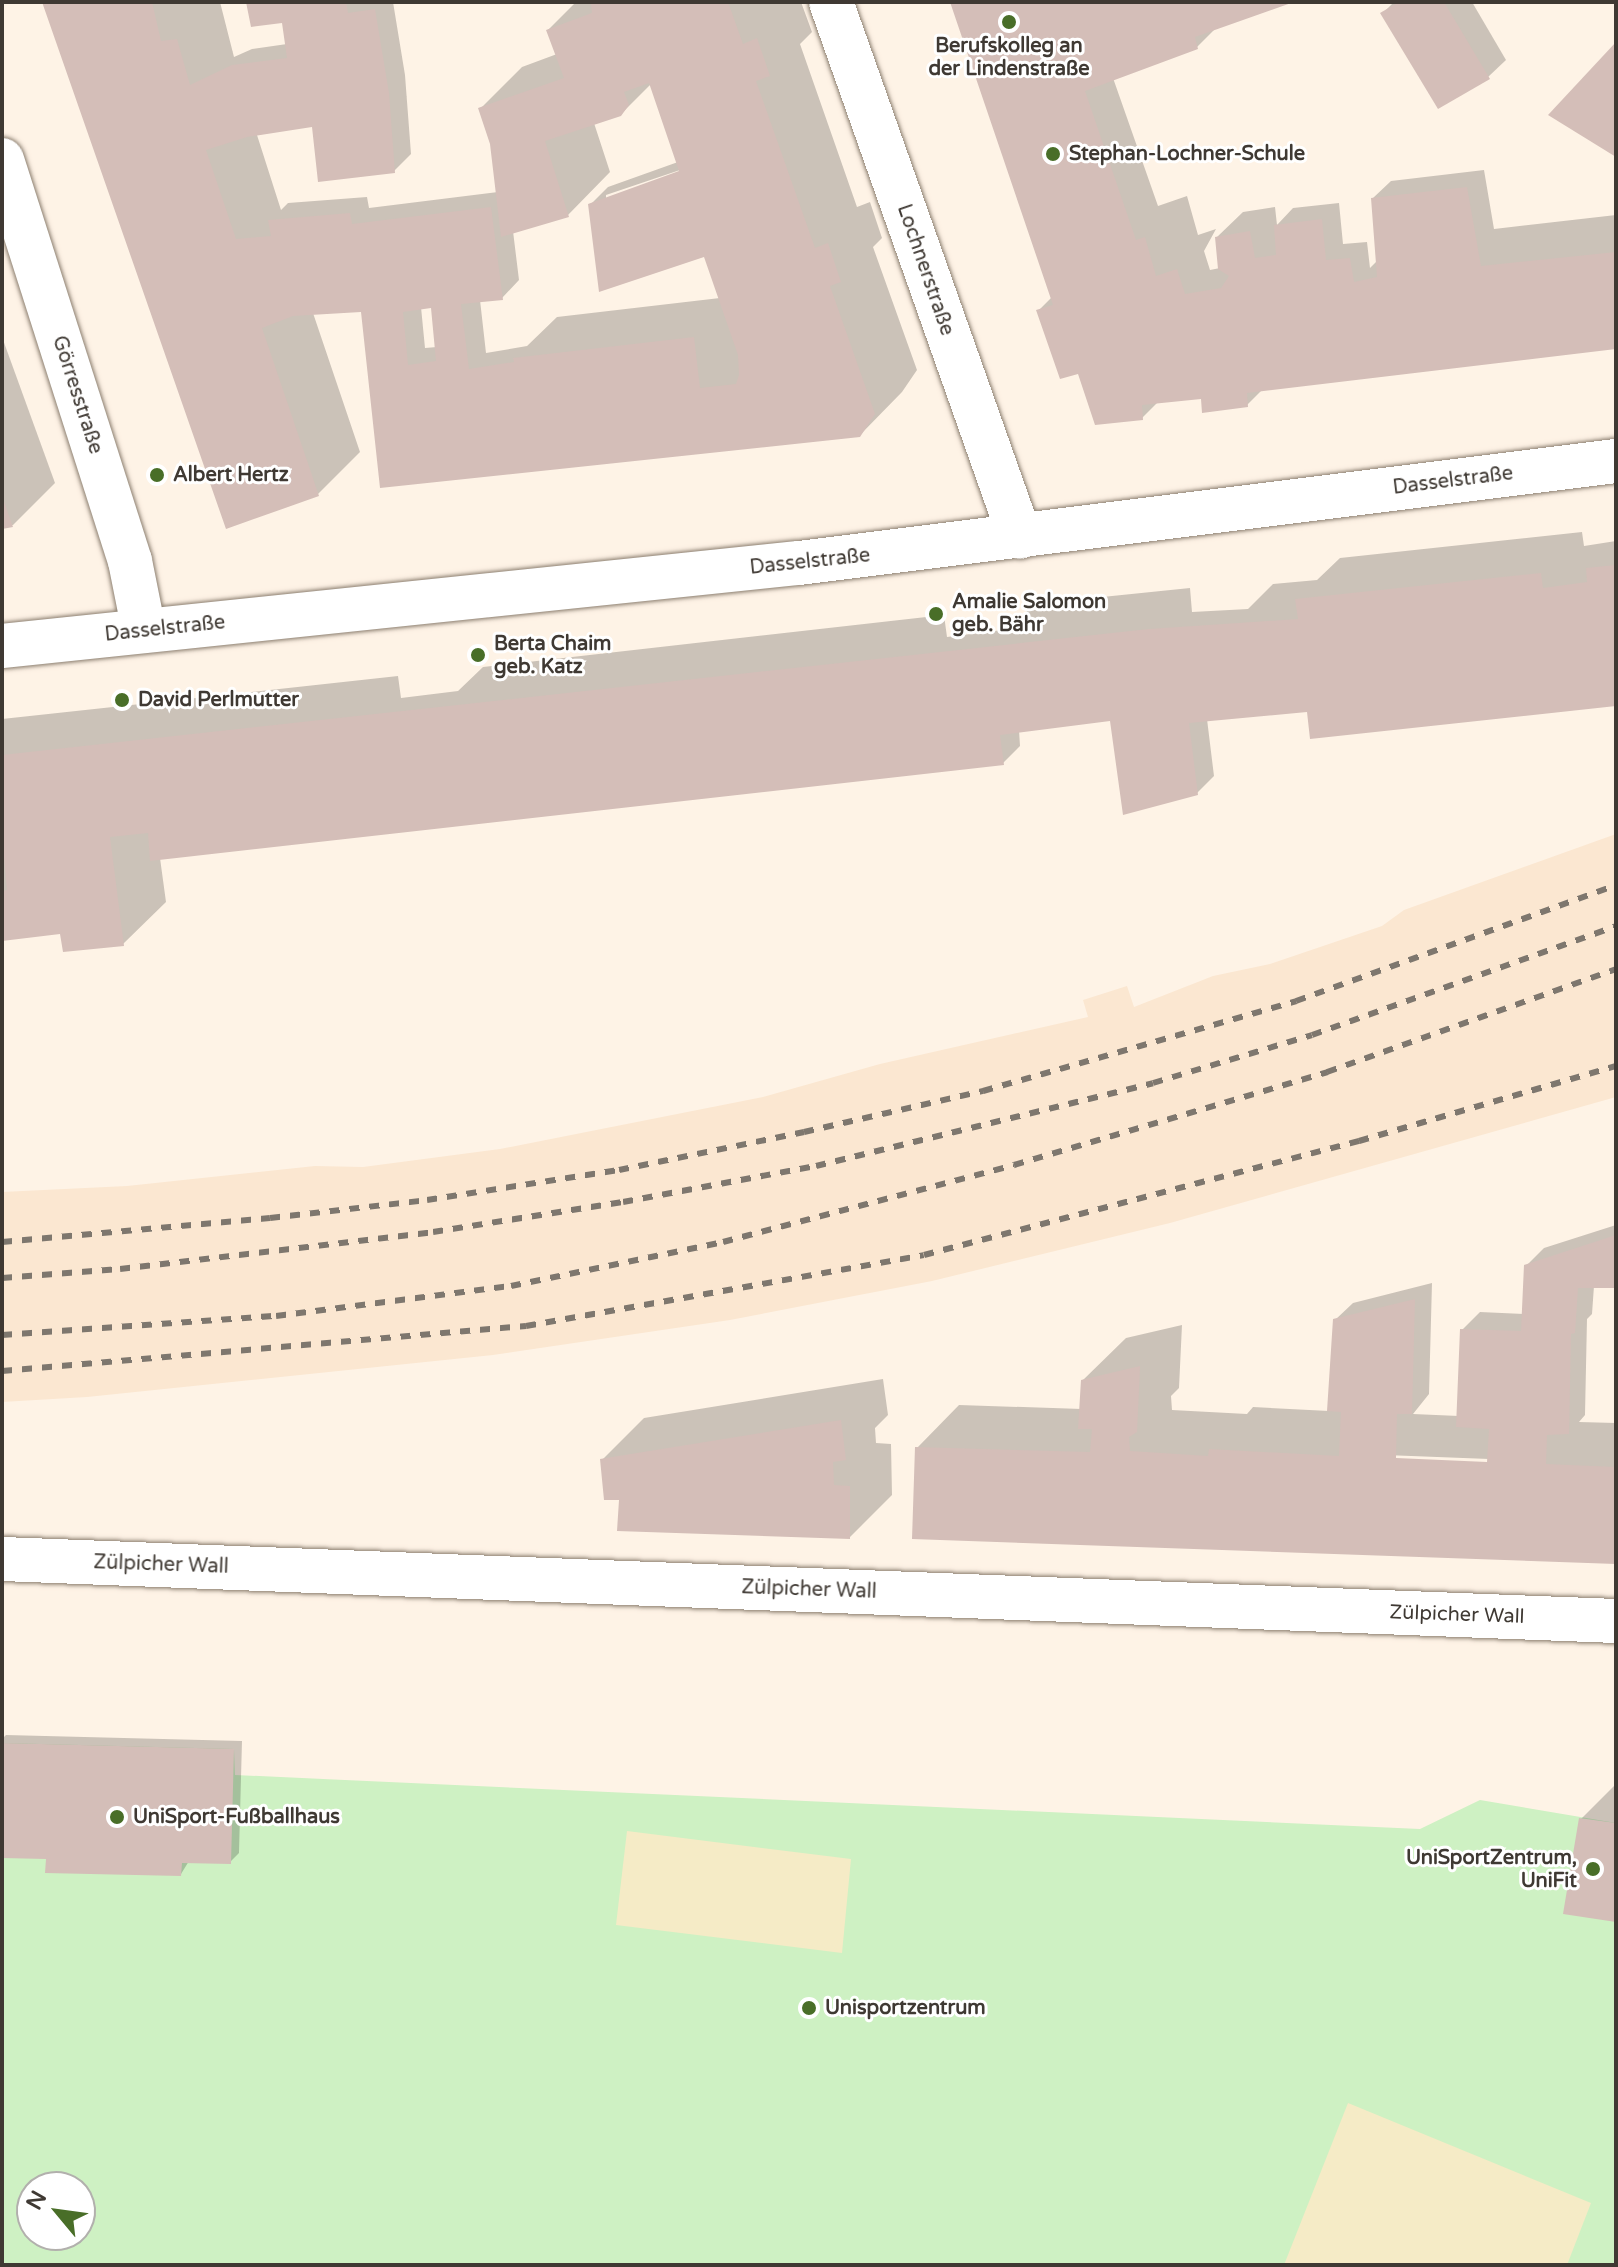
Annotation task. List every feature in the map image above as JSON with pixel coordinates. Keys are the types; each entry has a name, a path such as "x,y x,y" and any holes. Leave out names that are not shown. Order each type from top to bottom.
{"street":[{"name":"Lochnerstraße","path":"831,2 1020,537"},
{"name":"Görresstraße","path":"2,160 130,561 144,631"},
{"name":"Dasselstraße","path":"2,646 1020,537 1616,461"},
{"name":"Zülpicher Wall","path":"2,1559 1616,1621"}],"shaded area":[{"path":"1616,834 1616,1097 1170,1223 932,1281 730,1320 493,1355 87,1397 2,1402 2,1192 127,1186 315,1166 363,1167 500,1149 763,1097 880,1064 1088,1017 1083,1000 1127,986 1134,1007 1213,976 1270,964 1382,926 1404,910"}],"green space":[{"name":"Unisportzentrum","path":"2,1743 234,1749 235,1775 1420,1829 1480,1800 1616,1823 1616,2265 2,2265"}],"sand":[{"path":"627,1831 851,1859 842,1953 616,1925"},
{"path":"1348,2103 1591,2203 1567,2265 1284,2265"}],"building":[{"path":"42,2 152,2 161,41 177,39 190,85 232,65 287,58 282,23 251,27 246,2 346,2 348,13 375,9 389,93 395,173 318,182 312,127 247,137 206,150 236,239 271,236 268,220 350,213 352,224 491,207 503,300 461,304 469,369 514,362 513,358 694,337 700,388 736,384 739,375 738,355 704,257 599,292 588,204 679,171 649,83 624,92 629,105 621,116 545,141 569,217 501,237 490,144 478,108 564,78 546,30 592,13 591,2 728,2 743,44 757,38 770,76 756,81 815,248 828,243 841,282 830,286 875,414 860,437 380,488 361,312 293,316 262,328 319,496 226,529","holes":["431,308 436,361 408,365 403,312"]},
{"path":"950,2 1294,2 1195,37 1198,49 1085,91 1136,240 1145,237 1156,276 1177,269 1185,294 1221,288 1229,276 1218,269 1215,237 1250,231 1255,258 1276,255 1274,225 1322,219 1326,260 1350,258 1354,282 1377,277 1371,198 1467,187 1481,266 1616,252 1616,349 1247,393 1248,407 1202,413 1201,399 1142,405 1143,420 1095,425 1078,374 1060,379 1036,310 1053,305"},
{"path":"1399,2 1444,2 1490,79 1438,109 1380,13"},
{"path":"1616,42 1616,157 1548,115"},
{"path":"2,496 13,527 2,529"},
{"path":"1616,565 1616,706 1310,739 1307,712 1189,723 1198,795 1123,815 1110,721 1000,735 1004,765 150,861 148,833 110,837 124,946 63,952 60,934 2,941 2,891 7,890 2,836 2,755 1149,629 1298,619 1295,599 1541,573 1543,588 1587,582 1586,568"},
{"path":"1616,1235 1616,1288 1578,1288 1575,1333 1571,1334 1569,1434 1547,1435 1546,1464 1616,1467 1616,1564 912,1539 915,1447 1090,1452 1092,1429 1078,1429 1081,1380 1140,1366 1137,1432 1129,1437 1130,1451 1208,1456 1209,1449 1339,1456 1341,1412 1327,1411 1333,1319 1415,1299 1412,1414 1397,1414 1396,1458 1487,1462 1489,1429 1456,1427 1460,1329 1521,1331 1524,1265"},
{"path":"841,1420 846,1460 833,1462 834,1485 850,1486 850,1539 617,1531 619,1500 604,1500 600,1459"},
{"name":"UniSport-Fußballhaus","path":"2,1743 234,1749 231,1864 182,1863 181,1876 45,1873 46,1859 2,1858"},
{"name":"UniSportZentrum, UniFit","path":"1579,1818 1616,1823 1616,1922 1563,1914"}],"railway":[{"path":"2,1242 270,1218 427,1200 619,1170 804,1132 983,1091 1296,1001 1616,885"},
{"path":"2,1278 120,1269 433,1232 623,1202 816,1166 1153,1083 1312,1035 1616,926"},
{"path":"2,1335 276,1316 511,1286 723,1242 1014,1165 1327,1072 1616,969"},
{"path":"2,1371 526,1326 924,1255 1359,1141 1616,1066"}],"place":[{"name":"Berufskolleg an der Lindenstraße","path":"1009,22"},
{"name":"Stephan-Lochner-Schule","path":"1053,154"},
{"name":"Albert Hertz","path":"157,475"},
{"name":"Amalie Salomon geb. Bähr","path":"936,614"},
{"name":"Berta Chaim geb. Katz","path":"478,655"},
{"name":"David Perlmutter","path":"122,700"},
{"name":"UniSport-Fußballhaus","path":"117,1817"},
{"name":"UniSportZentrum, UniFit","path":"1593,1869"},
{"name":"Unisportzentrum","path":"809,2008"}]}
